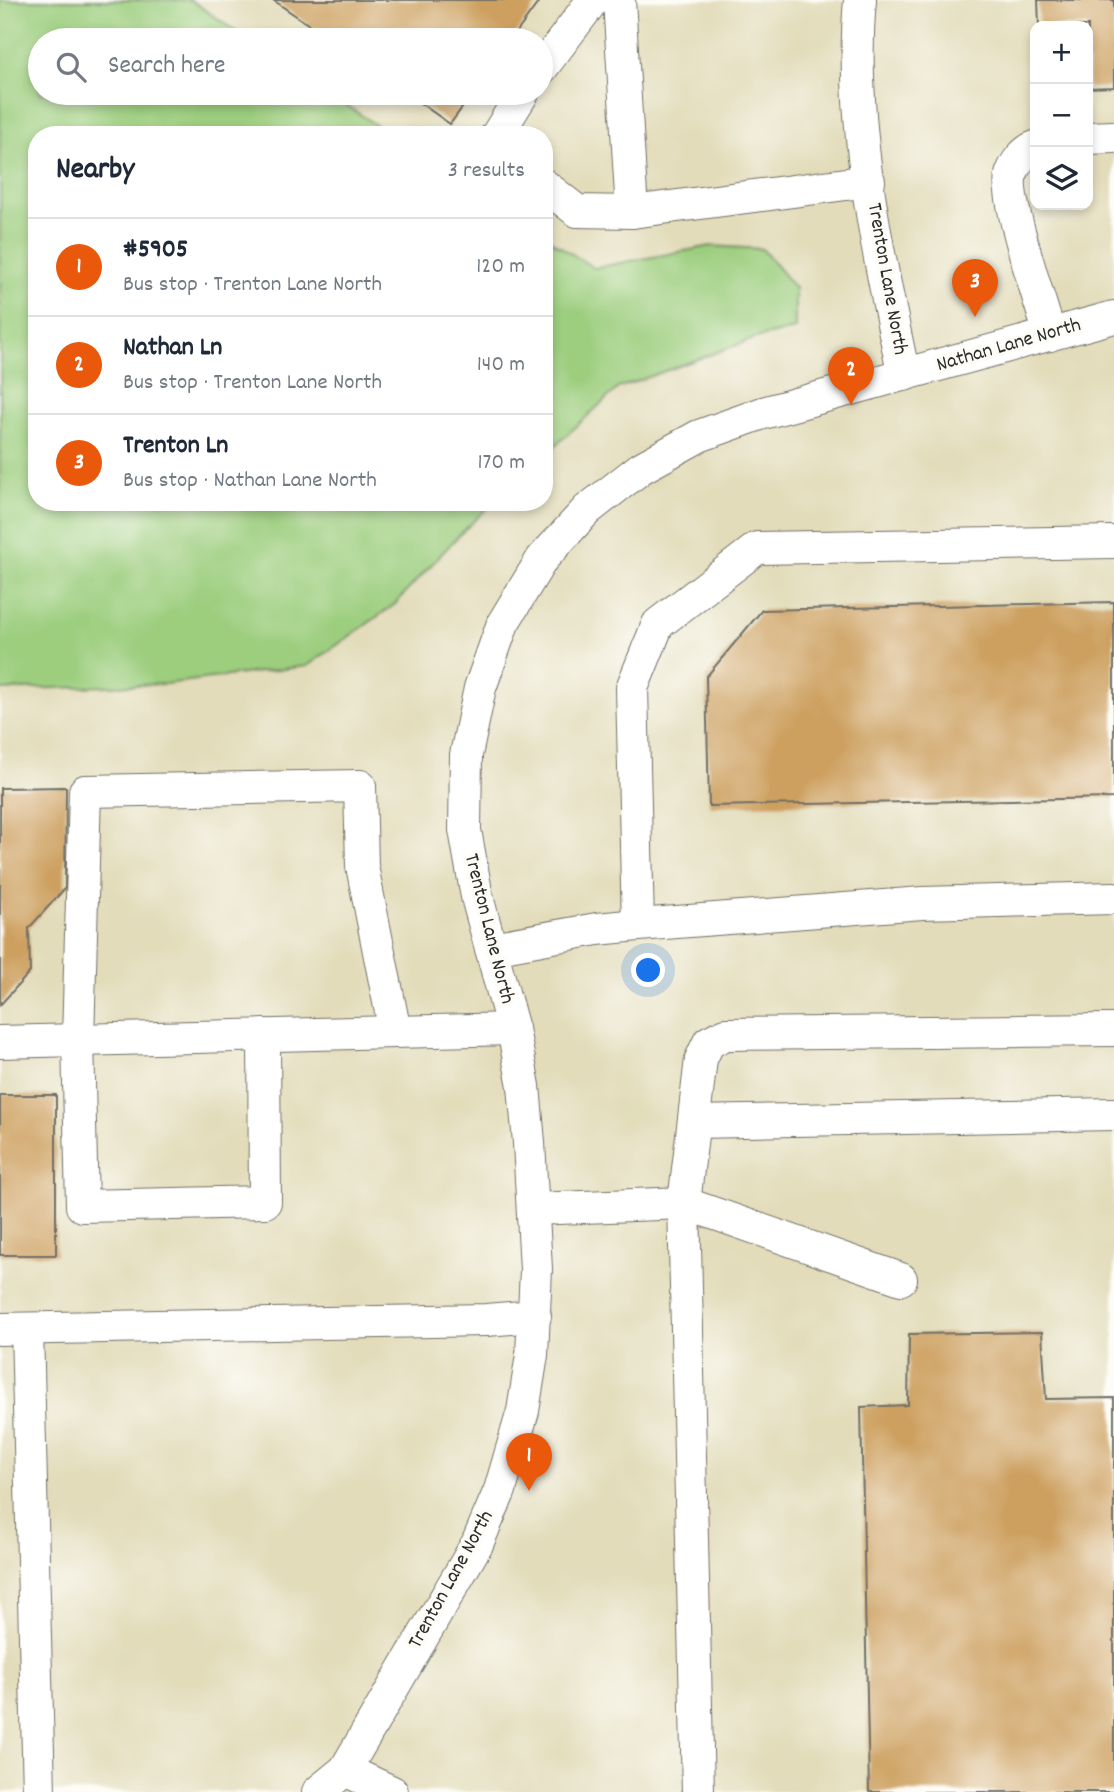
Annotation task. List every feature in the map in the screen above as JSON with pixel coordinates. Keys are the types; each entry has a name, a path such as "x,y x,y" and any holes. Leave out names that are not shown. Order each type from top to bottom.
{"street":[{"path":"553,53 593,0"},
{"path":"619,0 632,212"},
{"name":"Trenton Lane North","path":"318,1792 346,1781 477,1544 500,1490 523,1411 532,1355 535,1316 533,1209 524,1086 513,1029 477,897 465,830 466,755 480,688 503,623 542,559 587,510 641,468 699,436 763,414 904,376 881,263 860,118 860,0"},
{"path":"503,126 516,105"},
{"path":"1093,138 1114,137"},
{"path":"1030,149 1026,150 1010,176 1014,209 1050,335"},
{"path":"553,192 577,211 632,212 869,181"},
{"name":"Nathan Lane North","path":"904,376 1114,317"},
{"path":"638,925 632,688 658,624 757,548 1114,542"},
{"path":"264,1035 265,1202 82,1206 78,1040 85,790 360,786 362,866 395,1032"},
{"path":"491,948 597,929 638,925 922,903 1114,898"},
{"path":"0,1042 513,1029"},
{"path":"698,1792 684,1203 701,1059 709,1042 726,1034 1114,1030"},
{"path":"694,1122 1114,1114"},
{"path":"533,1209 684,1203 901,1279"},
{"path":"38,1792 13,1329 473,1320 535,1316"},
{"path":"346,1781 392,1792"}],"shaded area":[{"path":"0,0 1114,0 1114,1792 0,1792"}],"green space":[{"path":"0,0 191,0 231,28 28,28 28,105 346,105 378,126 28,126 28,511 484,511 394,605 307,666 165,684 0,690"},
{"path":"553,242 594,268 711,246 762,249 795,288 795,329 756,338 618,388 553,448"}],"building":[{"path":"273,0 540,0 520,28 314,28"},
{"path":"1038,0 1114,0 1114,87 1093,88 1093,21 1039,21"},
{"path":"423,105 464,105 450,124"},
{"path":"1114,602 1114,798 709,806 706,677 762,610"},
{"path":"66,787 65,888 29,928 30,972 0,1005 0,788"},
{"path":"0,1095 56,1095 56,1255 0,1255"},
{"path":"1042,1332 1046,1399 1114,1398 1114,1792 869,1792 861,1407 908,1405 909,1334"}],"place":[{"name":"Trenton Ln","path":"975,317"},
{"name":"Nathan Ln","path":"851,405"},
{"name":"#5905","path":"529,1491"}]}
